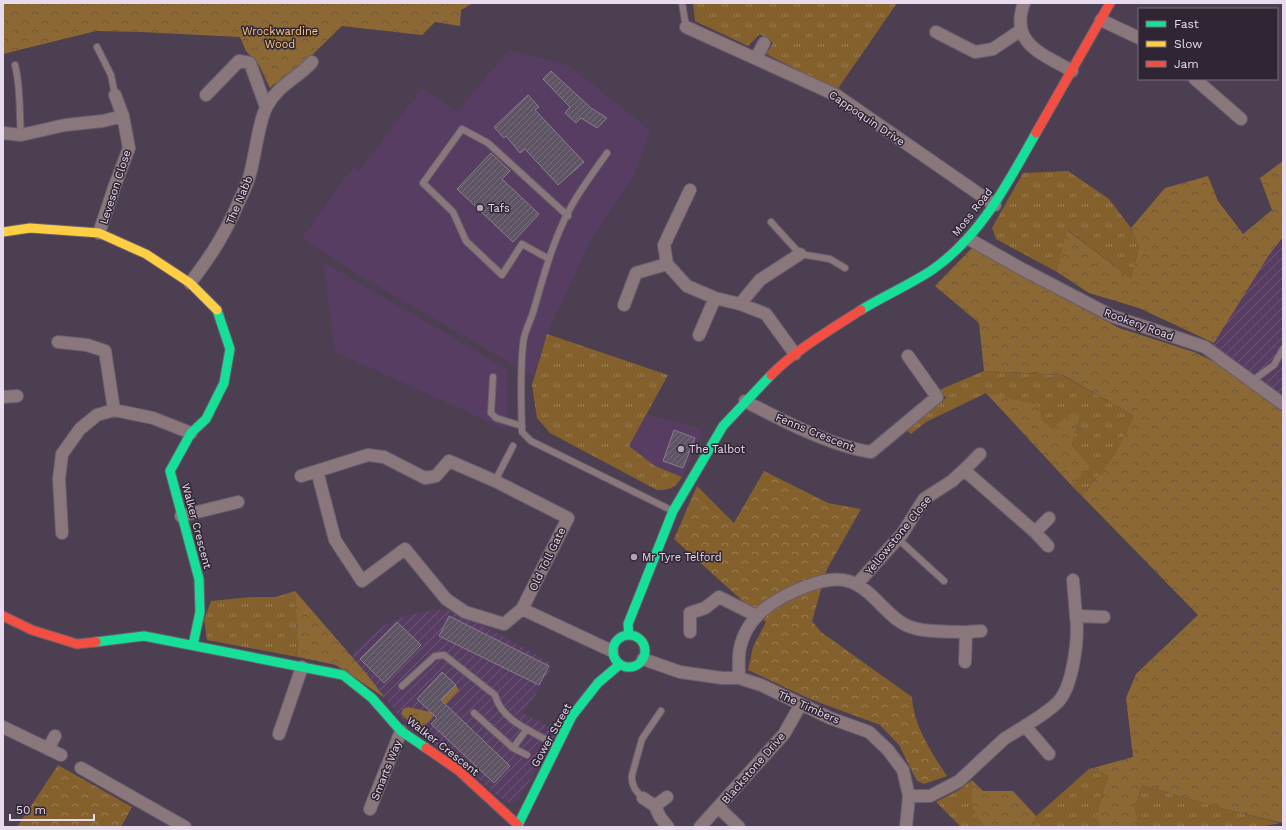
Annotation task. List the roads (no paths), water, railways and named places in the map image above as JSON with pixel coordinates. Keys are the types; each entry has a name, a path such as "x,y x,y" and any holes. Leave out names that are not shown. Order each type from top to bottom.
{"street":[{"path":"1024,3 1020,15 1021,30 1029,46 1072,71"},
{"name":"Moss Road","path":"745,400 785,361 883,296 932,270 969,239 995,205 1110,3"},
{"path":"1101,20 1138,38"},
{"name":"Cappoquin Drive","path":"686,27 836,96 995,205"},
{"path":"936,32 975,52 993,49 1021,30"},
{"path":"756,58 764,43"},
{"path":"206,95 239,61 250,63 266,107"},
{"path":"266,107 275,93 289,80 302,74 312,62"},
{"path":"1196,80 1241,119"},
{"name":"Leveson Close","path":"99,233 129,148 123,116 115,95"},
{"name":"The Nabb","path":"190,282 211,256 230,224 250,176 266,107"},
{"path":"3,133 22,135 65,124 103,121 123,116"},
{"path":"690,190 664,245 667,264 687,286 715,298 740,304 766,314 795,354"},
{"name":"Walker Crescent","path":"3,232 30,228 99,233 146,254 190,282 217,309 230,349 224,382 206,419 191,434 170,471 181,516 194,555 199,579 200,612 193,645"},
{"name":"Rookery Road","path":"969,239 1022,269 1112,316 1205,347 1283,404"},
{"path":"740,304 760,280 800,254"},
{"path":"624,305 636,273 667,264"},
{"path":"698,335 715,298"},
{"path":"58,342 87,345 105,351 114,410"},
{"name":"Fenns Crescent","path":"745,400 786,422 855,450 871,452 937,397 908,356"},
{"path":"3,397 17,396"},
{"path":"629,635 628,624 673,511 723,426 745,400"},
{"path":"62,533 59,479 62,454 80,429 97,415 114,410 153,418 191,434"},
{"name":"Yellowstone Close","path":"857,584 898,538 924,499 952,481 980,454"},
{"name":"Old Toll Gate","path":"301,476 368,455 384,457 425,478 436,476 449,461 495,481 568,518 522,609 504,624 465,612 446,599 406,549 362,581 335,540 318,471"},
{"path":"964,470 1035,532 1048,546"},
{"path":"181,516 238,502"},
{"path":"1035,532 1049,518"},
{"path":"739,678 740,647 749,627 757,616 778,599 817,582 835,579 857,584 889,613 914,628 981,632"},
{"path":"909,796 930,796 959,781 1004,739 1059,702 1071,675 1078,629 1073,580"},
{"path":"690,632 690,613 705,608 719,597 757,616"},
{"path":"522,609 612,651"},
{"name":"Walker Crescent","path":"3,616 32,630 77,644 144,636 343,675 372,698 401,731 458,770 518,826"},
{"path":"1076,616 1104,616"},
{"path":"965,662 966,632"},
{"path":"629,635 641,640 645,652 643,659 639,664 631,668 619,665 613,658 612,651 618,638 629,635"},
{"name":"The Timbers","path":"643,659 680,672 722,678 739,678 761,685 801,704 869,732 888,750 903,770 909,796 906,827"},
{"name":"Gower Street","path":"518,826 572,716 598,683 619,665"},
{"path":"279,734 302,667"},
{"name":"Blackstone Drive","path":"700,827 719,808 784,734 801,704"},
{"path":"1025,726 1049,754"},
{"path":"3,727 61,755"},
{"name":"Smarts Way","path":"370,809 401,731"},
{"path":"48,749 55,736"},
{"path":"81,768 185,827"},
{"path":"643,798 655,806 660,817 668,827"},
{"path":"655,806 667,798"},
{"path":"719,808 738,827"}],"lane":[{"path":"682,3 686,27"},
{"path":"97,47 111,75 115,95"},
{"path":"15,65 19,80 19,108 22,135"},
{"path":"550,259 522,244 502,274 466,241 453,212 423,184 462,129 488,143 568,216"},
{"path":"607,153 577,196 568,216 550,259 523,343 520,377 522,432 530,441 673,511"},
{"path":"771,222 800,254 830,259 845,268"},
{"path":"1252,381 1274,365 1283,349"},
{"path":"493,377 491,413 496,418 522,426"},
{"path":"495,481 513,446"},
{"path":"898,538 944,581"},
{"path":"402,686 435,656 444,655 495,695 498,706 508,717 557,746"},
{"path":"643,798 634,789 632,775 642,738 661,710"},
{"path":"474,713 513,748 527,755"},
{"path":"513,748 527,728"}],"place":[{"name":"Tafs","path":"480,208"},
{"name":"The Talbot","path":"681,449"},
{"name":"Mr Tyre Telford","path":"634,557"}],"park label":[{"name":"Wrockwardine Wood","path":"280,37"}]}
